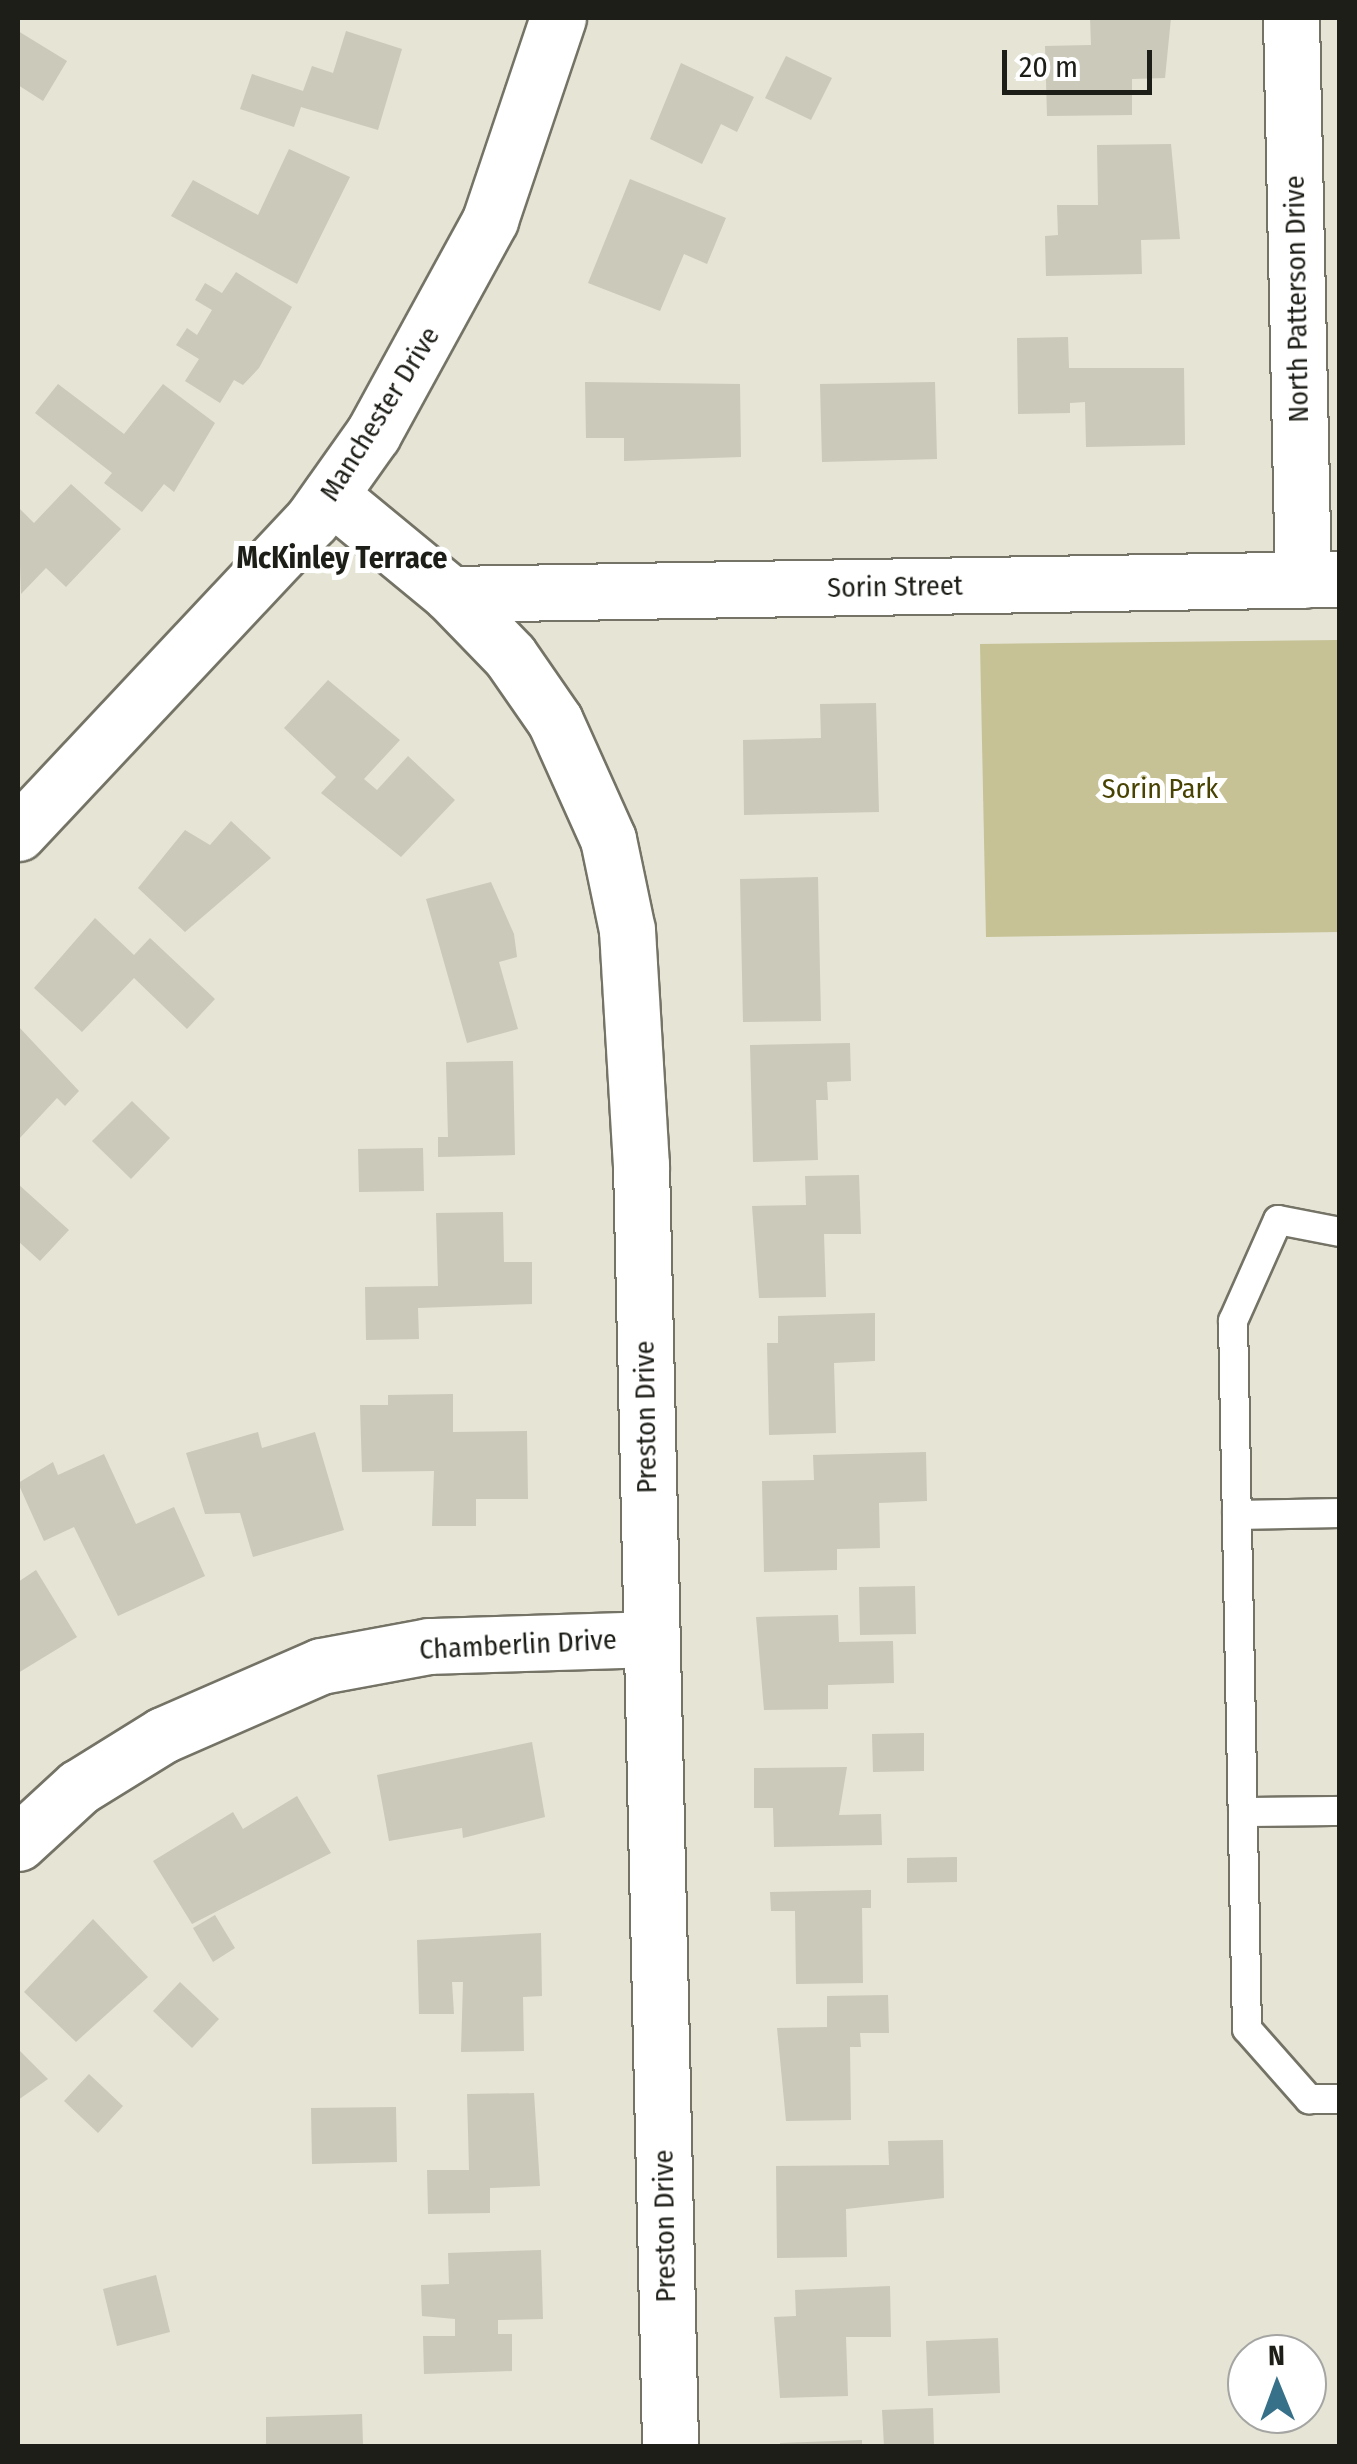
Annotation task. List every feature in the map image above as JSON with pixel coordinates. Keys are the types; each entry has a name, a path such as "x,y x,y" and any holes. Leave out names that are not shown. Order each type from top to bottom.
{"street":[{"name":"Manchester Drive","path":"18,833 330,495 420,355 490,220 558,18"},
{"name":"North Patterson Drive","path":"1291,18 1321,579"},
{"name":"Preston Drive","path":"330,495 450,594 510,656 556,721 608,840 626,930 652,1639 670,2446"},
{"name":"Sorin Street","path":"450,594 1321,579"},
{"name":"Chamberlin Drive","path":"18,1843 79,1787 163,1734 321,1666 446,1644 652,1639"}],"lane":[{"path":"1340,1232 1278,1220 1233,1322 1246,2029 1309,2099 1340,2098"},
{"path":"1237,1515 1340,1513"},
{"path":"1243,1812 1340,1810"}],"green space":[{"name":"Sorin Park","path":"1339,640 1339,932 986,937 980,644"}],"building":[{"path":"1090,18 1171,18 1165,78 1132,79 1132,115 1047,116 1045,46 1091,45"},
{"path":"18,31 67,61 43,101 18,85"},
{"path":"346,31 402,49 378,130 301,107 294,127 240,109 252,74 303,91 312,66 333,73"},
{"path":"786,56 832,78 811,120 765,98"},
{"path":"681,63 754,97 737,132 721,124 702,164 650,139"},
{"path":"1171,144 1180,239 1141,240 1142,274 1046,276 1045,236 1058,235 1057,205 1098,205 1097,145"},
{"path":"289,149 350,177 297,284 171,216 193,180 258,215"},
{"path":"630,179 726,218 707,264 684,254 660,311 588,283"},
{"path":"236,272 292,307 259,368 243,385 234,380 220,403 185,381 199,359 176,345 187,328 197,335 212,310 195,300 205,283 222,293"},
{"path":"1068,337 1069,368 1184,368 1185,445 1086,447 1085,402 1070,403 1070,413 1018,414 1017,338"},
{"path":"585,382 740,384 741,457 624,461 624,438 586,438"},
{"path":"935,382 937,459 822,462 820,384"},
{"path":"58,384 124,434 163,384 215,423 174,492 164,484 142,512 104,483 112,473 35,413"},
{"path":"71,484 121,529 66,587 46,568 21,594 18,507 34,523"},
{"path":"328,680 400,740 364,779 377,790 408,756 455,800 401,857 321,793 336,777 284,728"},
{"path":"876,703 879,812 744,815 743,740 821,738 820,704"},
{"path":"231,821 271,858 185,932 138,888 185,830 210,845"},
{"path":"818,877 821,1021 743,1022 740,879"},
{"path":"491,882 514,934 517,957 499,962 518,1029 467,1043 426,899"},
{"path":"95,918 134,955 150,938 215,999 187,1029 134,978 82,1032 34,988"},
{"path":"18,1026 79,1091 65,1106 57,1098 18,1140"},
{"path":"850,1043 851,1081 827,1082 828,1100 816,1100 818,1160 753,1162 750,1045"},
{"path":"513,1061 515,1155 438,1157 438,1137 448,1137 446,1062"},
{"path":"132,1101 170,1138 131,1179 92,1141"},
{"path":"423,1148 424,1191 359,1192 358,1149"},
{"path":"859,1175 861,1234 824,1234 826,1297 759,1298 752,1206 806,1205 805,1176"},
{"path":"18,1184 69,1230 40,1261 18,1241"},
{"path":"503,1212 504,1262 532,1262 532,1304 418,1308 419,1339 366,1340 365,1287 438,1286 436,1213"},
{"path":"875,1313 875,1361 834,1363 836,1433 769,1435 767,1343 778,1343 778,1316"},
{"path":"453,1394 453,1432 527,1431 528,1499 476,1499 476,1526 432,1526 434,1471 362,1472 360,1405 388,1405 388,1395"},
{"path":"258,1432 262,1448 315,1432 344,1530 253,1557 240,1513 205,1514 186,1453"},
{"path":"926,1452 927,1501 879,1503 880,1548 837,1549 837,1570 764,1572 762,1481 814,1480 813,1455"},
{"path":"104,1454 136,1524 174,1507 205,1576 118,1616 74,1527 44,1541 18,1483 53,1462 58,1475"},
{"path":"36,1570 77,1637 18,1673 18,1582"},
{"path":"915,1586 916,1634 860,1635 859,1587"},
{"path":"838,1615 839,1642 893,1641 894,1683 828,1685 828,1709 764,1710 756,1617"},
{"path":"924,1733 924,1771 873,1772 872,1734"},
{"path":"532,1742 545,1817 463,1838 462,1828 389,1841 377,1775"},
{"path":"847,1767 839,1815 881,1814 882,1845 774,1847 773,1808 754,1808 754,1768"},
{"path":"297,1796 331,1853 192,1924 153,1861 233,1812 243,1829"},
{"path":"957,1857 957,1882 907,1883 907,1858"},
{"path":"871,1890 871,1908 862,1908 863,1983 796,1984 795,1911 771,1911 770,1892"},
{"path":"215,1915 235,1948 213,1962 193,1928"},
{"path":"93,1919 148,1977 76,2042 24,1992"},
{"path":"541,1933 542,1996 523,1997 524,2051 461,2052 463,1982 452,1982 454,2014 419,2014 417,1940"},
{"path":"180,1982 219,2019 192,2048 153,2011"},
{"path":"888,1995 889,2033 860,2033 861,2047 850,2047 851,2120 786,2121 777,2028 827,2027 827,1996"},
{"path":"18,2049 48,2079 18,2100"},
{"path":"89,2074 123,2106 98,2133 64,2101"},
{"path":"534,2093 540,2186 490,2188 490,2213 428,2214 427,2170 469,2170 467,2094"},
{"path":"396,2107 397,2162 312,2164 311,2108"},
{"path":"943,2140 944,2198 846,2209 847,2257 777,2258 776,2166 889,2165 888,2141"},
{"path":"541,2250 543,2319 498,2320 498,2334 512,2334 512,2371 424,2374 423,2336 455,2336 455,2319 422,2316 421,2285 449,2284 448,2253"},
{"path":"156,2275 170,2332 117,2346 103,2289"},
{"path":"890,2286 891,2337 846,2337 848,2396 780,2398 774,2317 796,2316 795,2290"},
{"path":"998,2338 1000,2393 928,2396 926,2341"},
{"path":"933,2408 934,2446 884,2446 882,2410"},
{"path":"362,2414 363,2446 266,2446 266,2417"},
{"path":"862,2440 862,2446 780,2446 780,2443"}],"district":[{"name":"McKinley Terrace","path":"342,558"}]}
